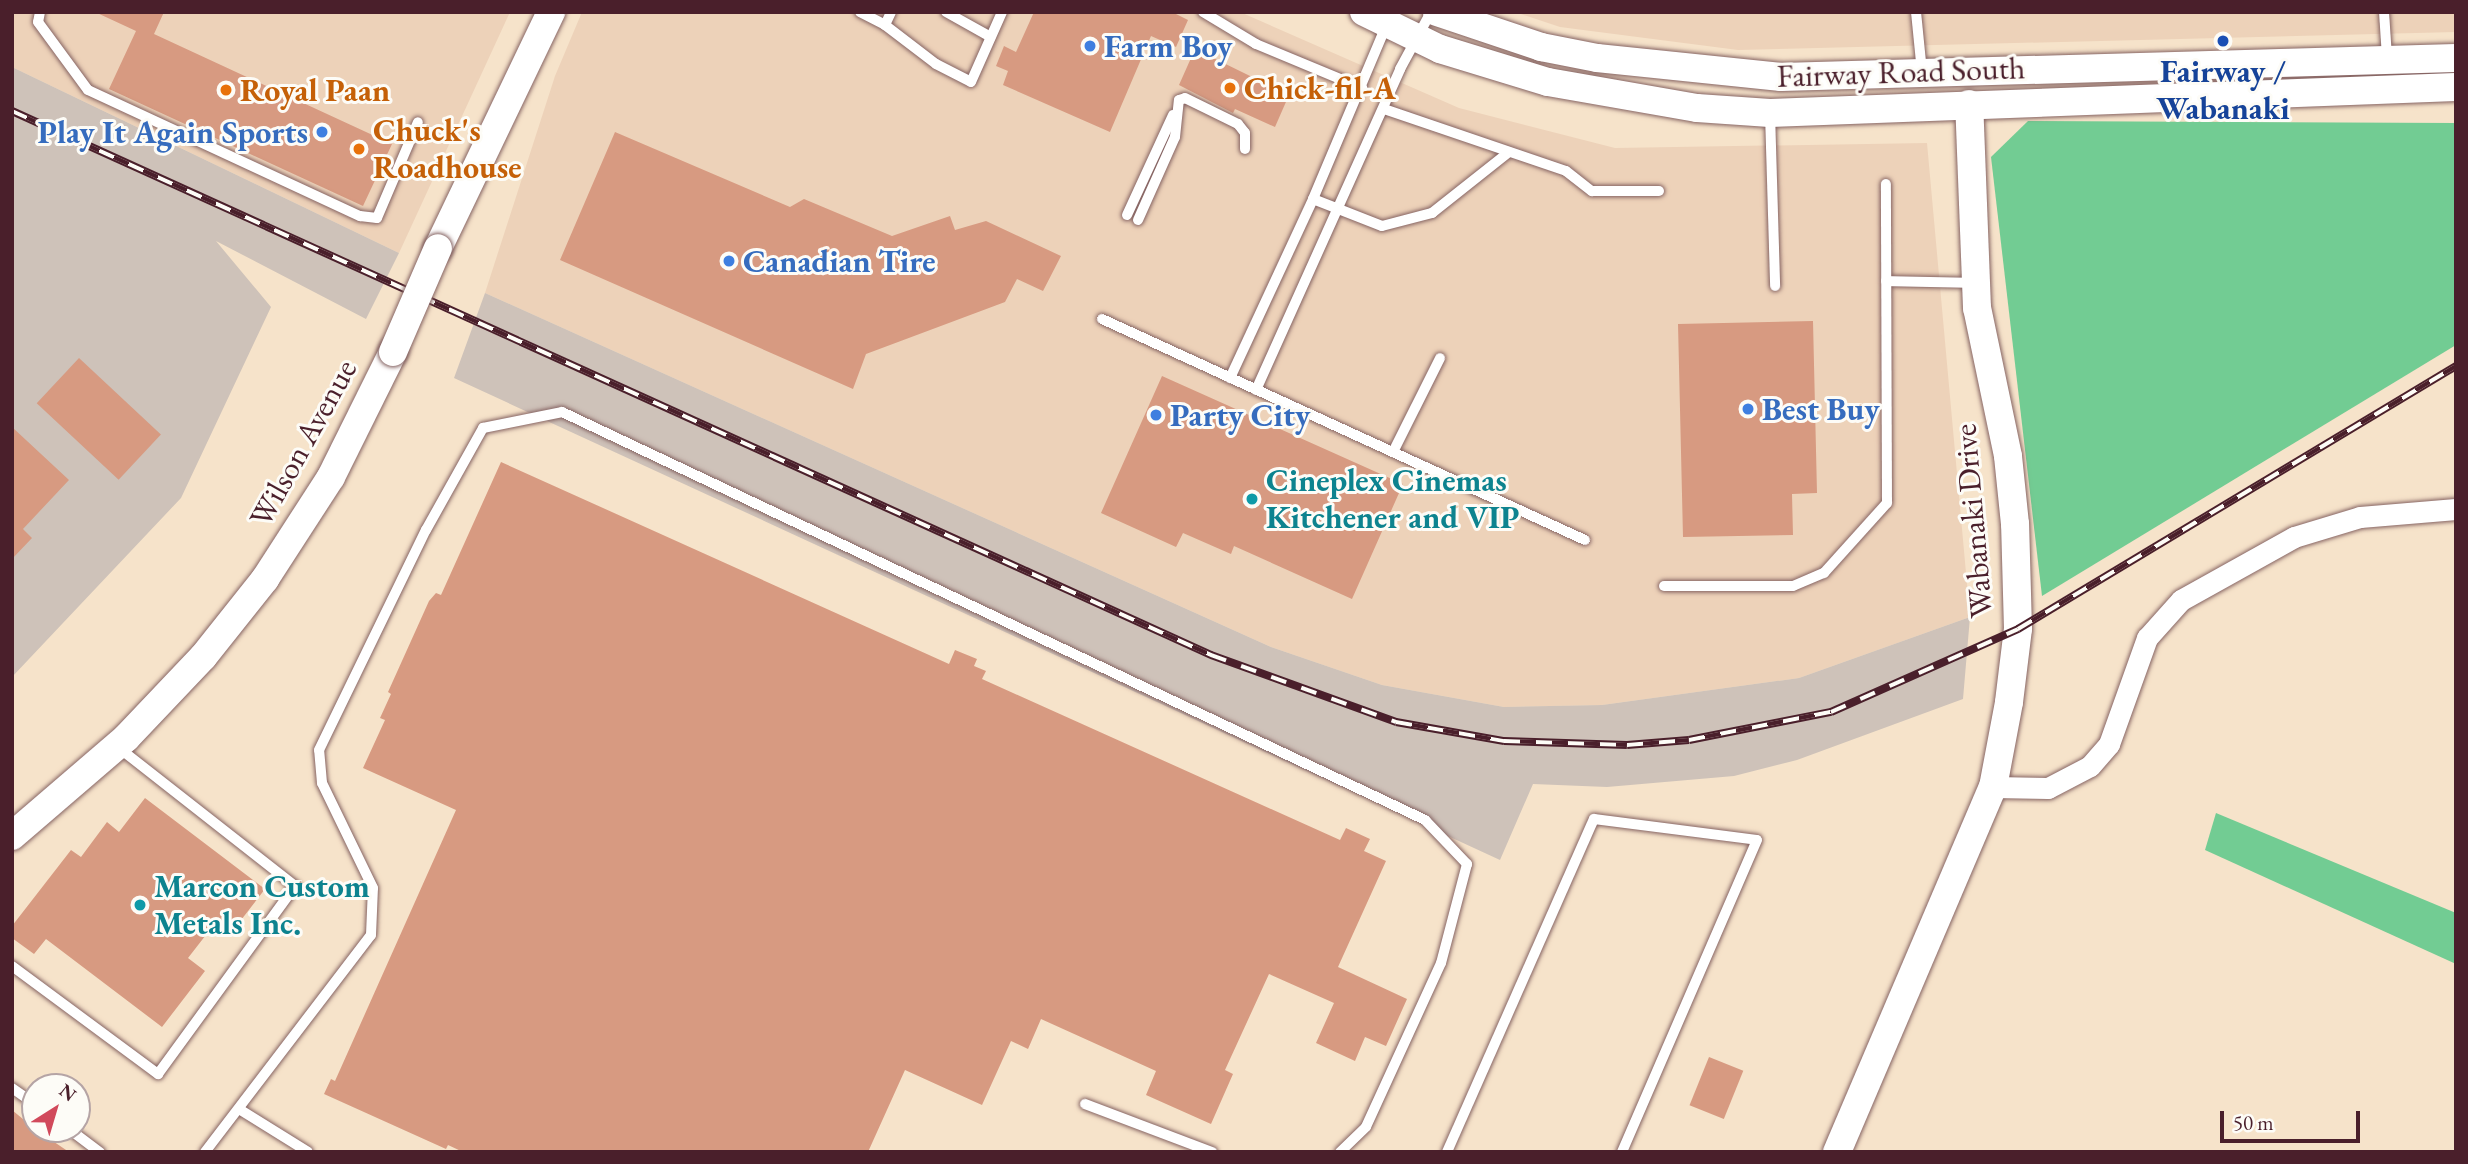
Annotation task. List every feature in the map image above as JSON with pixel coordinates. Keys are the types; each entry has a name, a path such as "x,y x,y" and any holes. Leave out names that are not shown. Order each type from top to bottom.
{"main road":[{"name":"Wilson Avenue","path":"12,836 117,746 203,657 265,579 331,477 393,352 438,248 551,12"},
{"name":"Fairway Road South","path":"1437,12 1541,47 1689,70 1781,77 2456,58"},
{"name":"Fairway Road South","path":"1381,16 1417,38 1487,66 1548,82 1697,107 1770,113 2456,87"},
{"name":"Wabanaki Drive","path":"1837,1152 1993,786 2010,702 2018,603 2008,456 1974,283 1969,104"}],"street":[{"path":"1993,786 2048,789 2090,766 2109,744 2147,638 2181,600 2294,537 2360,517 2456,509"}],"lane":[{"path":"40,12 38,22 88,90 360,216 377,218 418,122"},
{"path":"860,12 885,25 936,64 971,82 1002,12"},
{"path":"885,25 891,12"},
{"path":"946,12 991,37"},
{"path":"1203,12 1256,44 1362,88"},
{"path":"1256,390 1431,12"},
{"path":"1916,12 1922,73"},
{"path":"2384,12 2387,60"},
{"path":"1230,378 1362,88 1381,16"},
{"path":"1133,217 1175,137 1174,112 1185,98 1231,118 1245,133 1245,149"},
{"path":"1384,109 1566,171 1592,191 1659,191"},
{"path":"1770,113 1775,286"},
{"path":"1313,199 1382,226 1432,213 1509,152"},
{"path":"1664,586 1793,586 1824,573 1887,503 1885,184"},
{"path":"1886,281 1974,283"},
{"path":"1102,319 1585,540"},
{"path":"1393,452 1440,358"},
{"path":"205,1152 371,935 373,888 322,783 319,750 426,530 483,428 562,412 1425,820 1466,864 1441,963 1366,1127 1340,1152"},
{"path":"12,966 158,1074 295,886 117,746"},
{"path":"1447,1152 1594,819 1757,840 1622,1152"},
{"path":"1085,1104 1212,1152"},
{"path":"239,1109 308,1152"}],"shaded area":[{"path":"12,12 510,12 399,253 12,67"},
{"path":"582,12 1240,12 1459,108 1615,148 1927,143 1970,617 1799,678 1602,705 1504,707 1382,685 1271,647 485,293 555,76"},
{"path":"1515,12 2456,12 2456,32 1738,50 1560,27"},
{"path":"12,67 399,253 366,319 216,241 271,307 181,498 12,677"},
{"path":"485,293 1271,647 1382,685 1504,707 1602,705 1799,678 1970,617 1963,699 1797,760 1734,776 1607,787 1533,784 1500,860 454,378"}],"green space":[{"path":"2028,121 2456,123 2456,345 2042,596 1991,157"},
{"path":"2216,813 2456,913 2456,964 2205,850"}],"building":[{"path":"95,12 164,12 154,34 392,144 363,206 109,89 136,31"},
{"path":"1034,12 1172,12 1188,20 1176,47 1151,36 1110,132 1003,85 1008,71 996,66 1004,46 1016,52"},
{"name":"Chick-fil-A","path":"1195,49 1289,95 1275,127 1235,109 1233,113 1179,85"},
{"path":"615,132 790,207 804,199 892,236 950,216 955,230 986,221 1061,256 1043,291 1017,279 1005,302 866,354 853,389 560,260"},
{"name":"Best Buy","path":"1813,321 1817,493 1792,494 1793,535 1683,537 1678,324"},
{"path":"79,358 161,434 119,480 37,403"},
{"name":"Cineplex Cinemas Kitchener and VIP","path":"1162,376 1403,484 1352,599 1234,546 1231,554 1183,533 1176,547 1101,513"},
{"path":"12,427 69,480 23,529 32,538 12,559"},
{"path":"501,462 949,664 955,650 977,659 974,666 986,671 982,679 1340,840 1346,828 1370,839 1364,851 1386,861 1338,967 1407,999 1386,1046 1365,1037 1355,1061 1316,1043 1334,1003 1269,974 1225,1070 1233,1074 1211,1124 1146,1095 1156,1071 1041,1019 1028,1049 1011,1041 982,1105 905,1070 868,1152 463,1152 448,1145 446,1149 324,1094 331,1079 335,1081 456,810 363,768 385,720 380,718 391,694 388,692 429,601 436,593 441,595"},
{"name":"Marcon Custom Metals Inc.","path":"145,798 265,889 231,933 216,922 188,958 205,971 162,1027 46,939 34,954 12,938 12,926 71,850 81,857 107,822 119,832"},
{"path":"1709,1057 1743,1071 1724,1119 1690,1105"},
{"path":"12,1110 21,1117 21,1143 56,1143 69,1152 12,1152"}],"railway":[{"path":"12,111 1211,655 1396,722 1504,741 1627,745 1689,740 1831,712 2018,629 2456,366"}],"place":[{"name":"Fairway / Wabanaki","path":"2223,41"},
{"name":"Farm Boy","path":"1090,46"},
{"name":"Chick-fil-A","path":"1230,88"},
{"name":"Royal Paan","path":"226,90"},
{"name":"Play It Again Sports","path":"322,132"},
{"name":"Chuck's Roadhouse","path":"359,149"},
{"name":"Canadian Tire","path":"729,261"},
{"name":"Best Buy","path":"1748,409"},
{"name":"Party City","path":"1156,415"},
{"name":"Cineplex Cinemas Kitchener and VIP","path":"1252,499"},
{"name":"Marcon Custom Metals Inc.","path":"140,905"}]}
